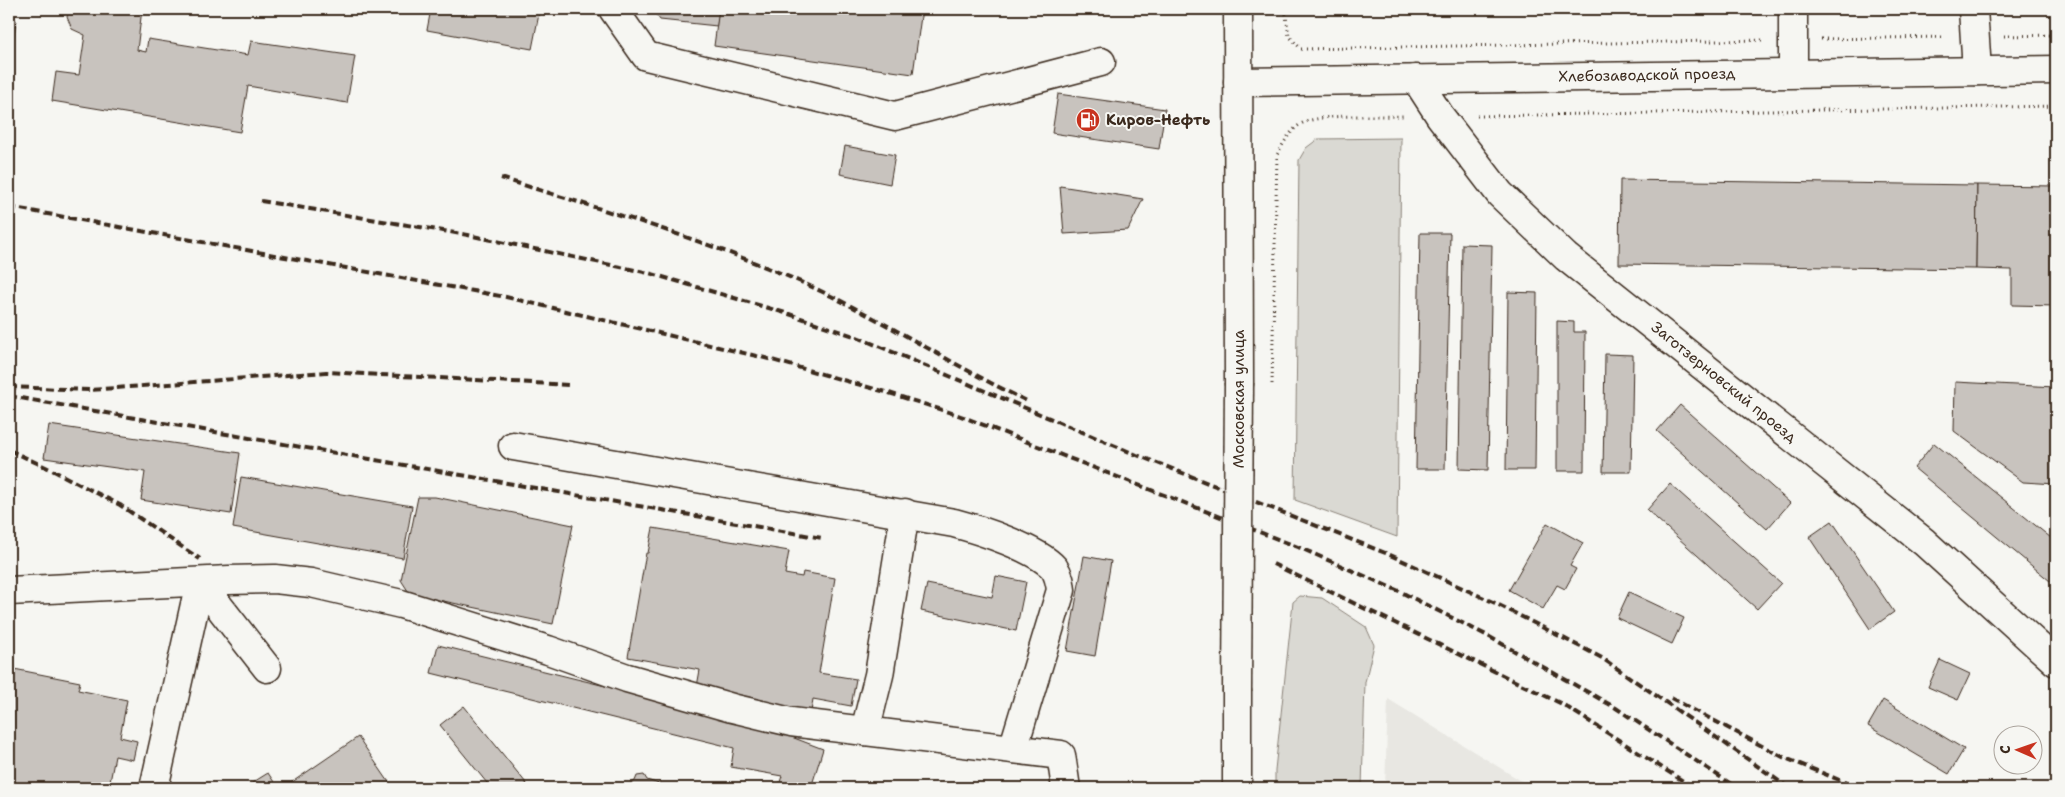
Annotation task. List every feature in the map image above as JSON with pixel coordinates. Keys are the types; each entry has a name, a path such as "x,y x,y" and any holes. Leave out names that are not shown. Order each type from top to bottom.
{"street":[{"path":"613,9 646,56 896,116 1101,62"},
{"name":"Московская улица","path":"1236,788 1239,383 1238,9"},
{"path":"1793,9 1793,73"},
{"path":"1973,9 1976,71"},
{"name":"Хлебозаводской проезд","path":"1238,82 2056,70"},
{"name":"Заготзерновский проезд","path":"1416,79 1440,116 1500,194 1566,257 1924,542 2056,662"},
{"path":"513,446 954,523 1012,543 1044,560 1053,568 1060,579 1061,590 1013,750"},
{"path":"866,731 884,652 905,513"},
{"path":"9,591 275,579 311,583 401,604 548,650 627,678 732,708 791,722 1061,755 1066,788"},
{"path":"200,582 268,668"},
{"path":"154,788 200,582"}],"path":[{"path":"1285,9 1290,36 1301,49 2056,35"},
{"path":"1272,384 1277,155 1289,134 1304,123 1325,118 2056,106"}],"shaded area":[{"path":"1401,138 1397,537 1295,500 1299,160 1306,148 1318,139"},
{"path":"1300,596 1322,598 1366,627 1374,645 1365,682 1362,788 1275,788 1275,770 1293,602"},
{"path":"1388,699 1533,788 1385,788"}],"building":[{"path":"69,9 142,9 137,50 146,52 148,39 248,55 251,41 355,56 347,103 248,86 240,132 52,101 56,72 79,75 85,35 72,29 67,17"},
{"path":"431,9 540,9 532,49 427,30"},
{"path":"652,9 719,9 717,26 660,20"},
{"path":"719,9 922,9 913,74 714,46"},
{"path":"9,19 16,20 9,76"},
{"path":"1058,94 1165,109 1159,149 1052,133"},
{"path":"845,146 895,155 890,184 840,174"},
{"path":"1620,180 1977,185 1976,269 1619,264"},
{"path":"1977,185 2056,186 2056,306 2012,305 2012,270 1976,269"},
{"path":"1060,186 1143,199 1128,230 1064,234"},
{"path":"1420,233 1450,233 1445,469 1416,469"},
{"path":"1462,244 1492,245 1488,470 1459,469"},
{"path":"1508,292 1537,293 1535,470 1506,470"},
{"path":"1557,321 1574,322 1574,332 1585,332 1584,471 1557,471"},
{"path":"1605,354 1633,355 1631,472 1603,472"},
{"path":"1955,382 2056,387 2056,484 2023,482 1954,431"},
{"path":"1680,405 1790,503 1767,529 1657,431"},
{"path":"49,425 240,453 231,514 141,500 145,472 44,458"},
{"path":"1934,443 2056,542 2056,586 1914,468"},
{"path":"241,477 412,506 403,558 233,528"},
{"path":"1670,484 1781,583 1757,609 1647,510"},
{"path":"418,497 435,497 573,525 553,624 410,594 401,580"},
{"path":"1832,521 1894,612 1870,629 1809,537"},
{"path":"1547,523 1583,543 1570,566 1576,569 1565,589 1557,585 1543,609 1509,590"},
{"path":"653,528 789,551 785,574 802,577 803,572 835,578 819,673 856,679 851,706 813,699 811,712 696,692 700,670 628,657 646,553 648,553"},
{"path":"1084,556 1111,561 1095,656 1067,651"},
{"path":"996,576 1026,582 1016,631 921,611 927,584 992,597"},
{"path":"1629,592 1684,618 1672,644 1617,618"},
{"path":"438,645 752,722 823,749 811,788 778,788 782,776 731,767 734,748 431,673"},
{"path":"1940,660 1970,674 1958,700 1928,687"},
{"path":"9,668 80,682 78,690 127,700 120,737 137,741 133,760 115,756 109,787 9,788"},
{"path":"1883,700 1964,749 1949,774 1868,726"},
{"path":"464,706 530,788 491,788 440,725"},
{"path":"358,737 393,788 285,787"},
{"path":"268,773 278,788 244,788"},
{"path":"644,775 647,780 671,788 625,788 635,781 637,776"}],"railway":[{"path":"501,178 697,241 774,270 840,300 1029,402"},
{"path":"261,201 468,235 649,273 789,314 857,337 1137,455 1388,554 1495,603 1602,658 1789,788"},
{"path":"9,207 506,297 765,358 889,393 958,415 1298,547 1399,591 1488,636 1616,708 1737,788"},
{"path":"9,387 90,390 326,372 570,385"},
{"path":"9,396 822,538"},
{"path":"9,450 120,505 200,559"},
{"path":"1273,564 1562,704 1694,788"},
{"path":"1671,698 1785,758 1859,788"}],"place":[{"name":"Киров-Нефть","path":"1088,120"}]}
